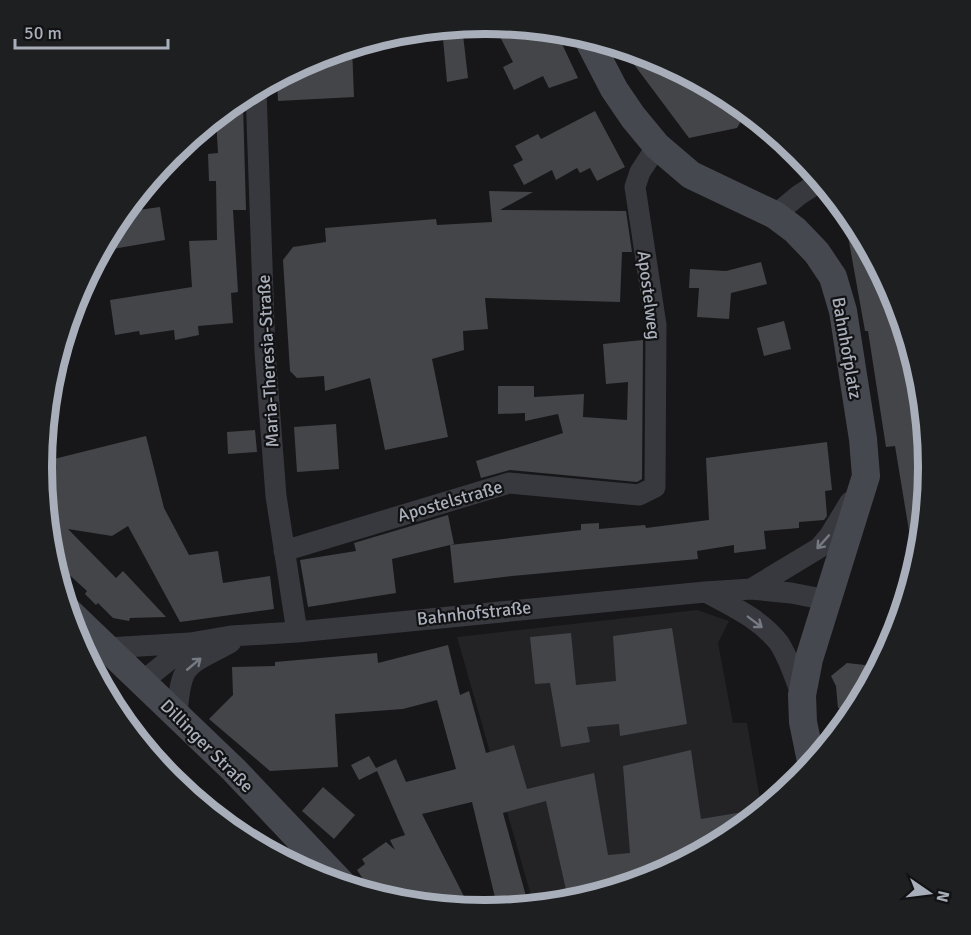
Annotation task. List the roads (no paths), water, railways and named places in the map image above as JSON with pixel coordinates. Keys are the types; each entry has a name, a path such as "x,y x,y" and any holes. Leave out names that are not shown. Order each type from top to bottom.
{"main road":[{"name":"Bahnhofplatz","path":"593,48 614,89 657,146 691,175 775,215 795,230 817,253 833,277 843,311 863,439 866,476 809,659 802,695 803,722 810,754"},
{"name":"Dillinger Straße","path":"84,632 97,648 142,682 177,715 331,872"}],"street":[{"name":"Maria-Theresia-Straße","path":"256,100 265,352 276,496 297,632"},
{"name":"Apostelweg","path":"655,487 656,325 635,187 640,172 657,146"},
{"path":"775,215 814,186"},
{"name":"Bahnhofstraße","path":"751,589 819,548 830,535 866,476"},
{"name":"Apostelstraße","path":"284,551 509,483 639,495 655,487"},
{"name":"Bahnhofstraße","path":"97,648 190,643 242,635 297,632 705,592 751,589 827,600"},
{"path":"705,592 762,626 779,644 802,695"},
{"name":"Bahnhofstraße","path":"177,715 181,677 191,663 242,635"},
{"path":"142,682 190,643"}]}
